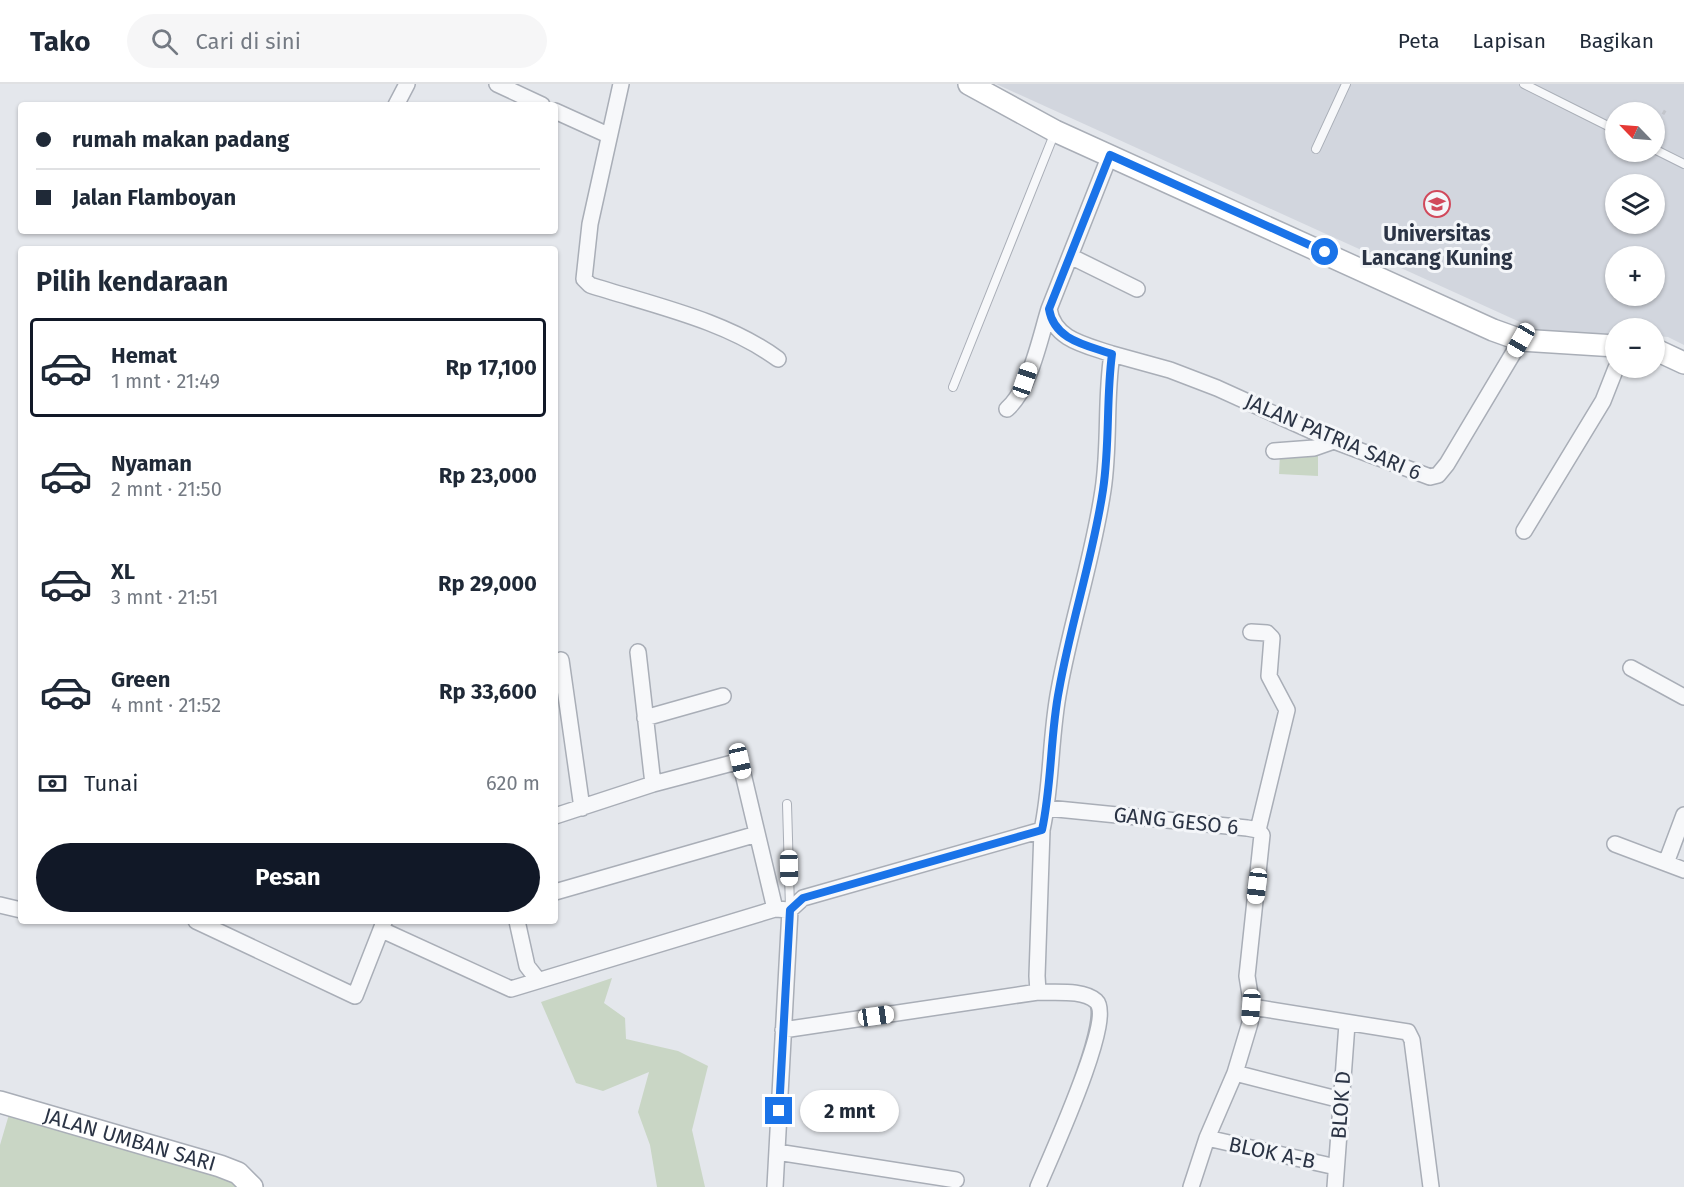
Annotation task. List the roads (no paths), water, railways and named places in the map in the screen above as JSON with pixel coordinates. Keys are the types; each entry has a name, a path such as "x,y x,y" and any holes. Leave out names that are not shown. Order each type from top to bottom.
{"street":[{"path":"398,102 407,84"},
{"path":"497,84 536,102"},
{"path":"621,84 590,224 583,276 586,282 693,318 759,345 778,359"},
{"path":"969,84 1055,130 1521,340 1605,345"},
{"path":"558,112 608,135"},
{"path":"1007,409 1018,396 1025,380 1049,309 1110,155"},
{"path":"1070,256 1137,289"},
{"name":"JALAN PATRIA SARI 6","path":"1049,309 1057,328 1070,339 1112,354 1170,370 1217,388 1334,441 1430,477 1438,475 1521,340"},
{"path":"1038,992 1042,830 1047,808 1058,691 1095,537 1104,487 1109,432 1108,384 1112,354"},
{"path":"1665,354 1684,363"},
{"path":"1524,531 1603,401 1612,378"},
{"path":"1274,451 1314,448 1334,441"},
{"path":"1251,632 1267,633 1272,638 1269,676 1287,710 1258,830"},
{"path":"638,652 653,784"},
{"path":"561,660 582,808"},
{"path":"1631,668 1684,697"},
{"path":"645,718 723,696"},
{"path":"558,815 653,784 740,761 757,834 782,909 783,1030 776,1187"},
{"name":"GANG GESO 6","path":"1047,808 1258,830 1262,835 1247,976 1251,1007 1250,1023 1235,1073 1207,1138 1191,1187"},
{"path":"1666,863 1684,815"},
{"path":"202,924 355,996 383,925 511,989 782,909 803,898 1042,830"},
{"path":"558,891 757,834"},
{"path":"1615,844 1684,870"},
{"path":"0,905 18,909"},
{"path":"518,924 527,966 538,981"},
{"path":"783,1030 1038,992 1085,995 1096,1001 1101,1014 1098,1034 1038,1187"},
{"path":"1251,1007 1347,1024 1404,1031 1411,1036 1431,1187"},
{"name":"BLOK D","path":"1335,1187 1347,1024"},
{"path":"1235,1073 1341,1100"},
{"name":"JALAN UMBAN SARI","path":"0,1102 220,1166 238,1173 252,1187"},
{"name":"BLOK A-B","path":"1207,1138 1336,1167"},
{"path":"777,1152 956,1180"}],"lane":[{"path":"1316,149 1346,84"},
{"path":"1524,84 1605,124"},
{"path":"953,387 1055,130"},
{"path":"1665,154 1684,164"},
{"path":"782,909 788,804"}],"place":[{"name":"Universitas Lancang Kuning","path":"1437,204"}]}
